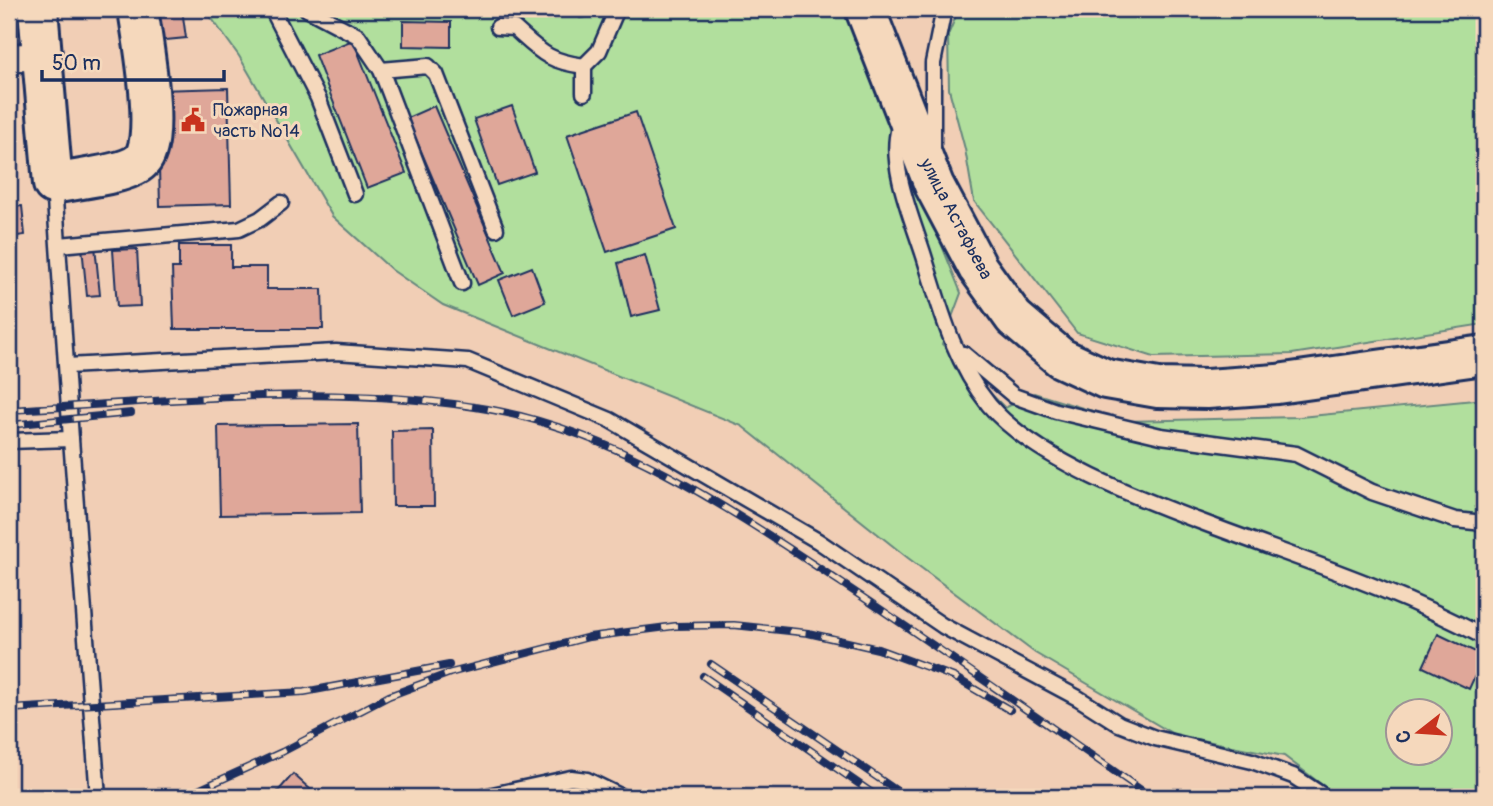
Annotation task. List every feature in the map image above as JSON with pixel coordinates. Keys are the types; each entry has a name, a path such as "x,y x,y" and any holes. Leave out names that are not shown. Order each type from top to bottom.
{"main road":[{"path":"38,9 26,57 53,184 132,167 143,160 148,149 151,103 138,9"},
{"name":"улица Астафьева","path":"865,9 934,185 978,268 1014,318 1061,358 1106,379 1158,388 1207,389 1277,384 1484,355"}],"lane":[{"path":"272,9 318,98 355,194"},
{"path":"307,9 358,36 381,71 463,283"},
{"path":"584,93 584,66 599,51 617,9"},
{"path":"934,185 933,63 944,9"},
{"path":"498,27 514,28 541,55 557,62 584,66"},
{"path":"381,71 428,66 436,74 496,229"},
{"path":"904,114 897,132 900,179 951,341 988,404 1006,422 1072,466 1158,506 1428,607 1484,637"},
{"path":"53,184 98,797"},
{"path":"59,245 239,229 260,219 281,203"},
{"path":"951,341 1014,396 1056,411 1161,436 1296,454 1372,492 1455,520 1484,523"},
{"path":"66,366 337,352 468,361 610,420 818,541 943,626 1078,698 1119,724 1156,738 1252,761 1293,776 1325,797"},
{"path":"9,441 71,439"},
{"path":"482,797 571,778 587,780 622,797"}],"green space":[{"path":"205,9 847,9 961,293 942,344 1005,408 1034,393 1125,421 1300,417 1484,399 1484,797 1338,797 1284,756 1175,735 1035,653 908,558 742,426 443,305 392,270 332,216 239,56"},
{"path":"959,9 1484,9 1484,324 1292,354 1154,357 1077,333 974,201 965,149 949,89 948,35"}],"building":[{"path":"152,9 182,9 186,38 156,41"},
{"path":"579,9 603,9 604,15 580,18"},
{"path":"403,21 451,22 451,47 403,46"},
{"path":"353,40 406,173 367,188 315,55"},
{"name":"Пожарная часть №14","path":"228,88 231,204 160,206 157,90"},
{"path":"434,106 505,273 478,285 407,118"},
{"path":"512,106 535,172 497,185 474,119"},
{"path":"636,112 676,229 607,252 567,135"},
{"path":"22,206 25,235 9,237 9,207"},
{"path":"179,245 231,245 231,267 267,267 267,289 322,289 323,329 174,329 172,268 179,268"},
{"path":"95,246 100,295 87,296 82,247"},
{"path":"137,249 140,306 117,307 113,250"},
{"path":"645,255 660,310 631,317 618,263"},
{"path":"532,267 545,302 513,315 499,280"},
{"path":"358,424 360,513 220,515 218,426"},
{"path":"433,430 434,506 393,506 392,431"},
{"path":"1438,634 1484,656 1469,689 1423,667"},
{"path":"293,774 319,797 273,797"}],"railway":[{"path":"9,410 312,395 433,401 493,410 540,421 631,457 717,503 879,608 1151,797"},
{"path":"9,425 131,413"},
{"path":"183,797 282,752 389,696 450,673 589,637 675,626 734,625 808,633 878,649 954,677 1010,710"},
{"path":"711,664 906,797"},
{"path":"9,709 304,692 449,665"},
{"path":"703,676 878,797"}],"place":[{"name":"Пожарная часть №14","path":"193,120"}]}
